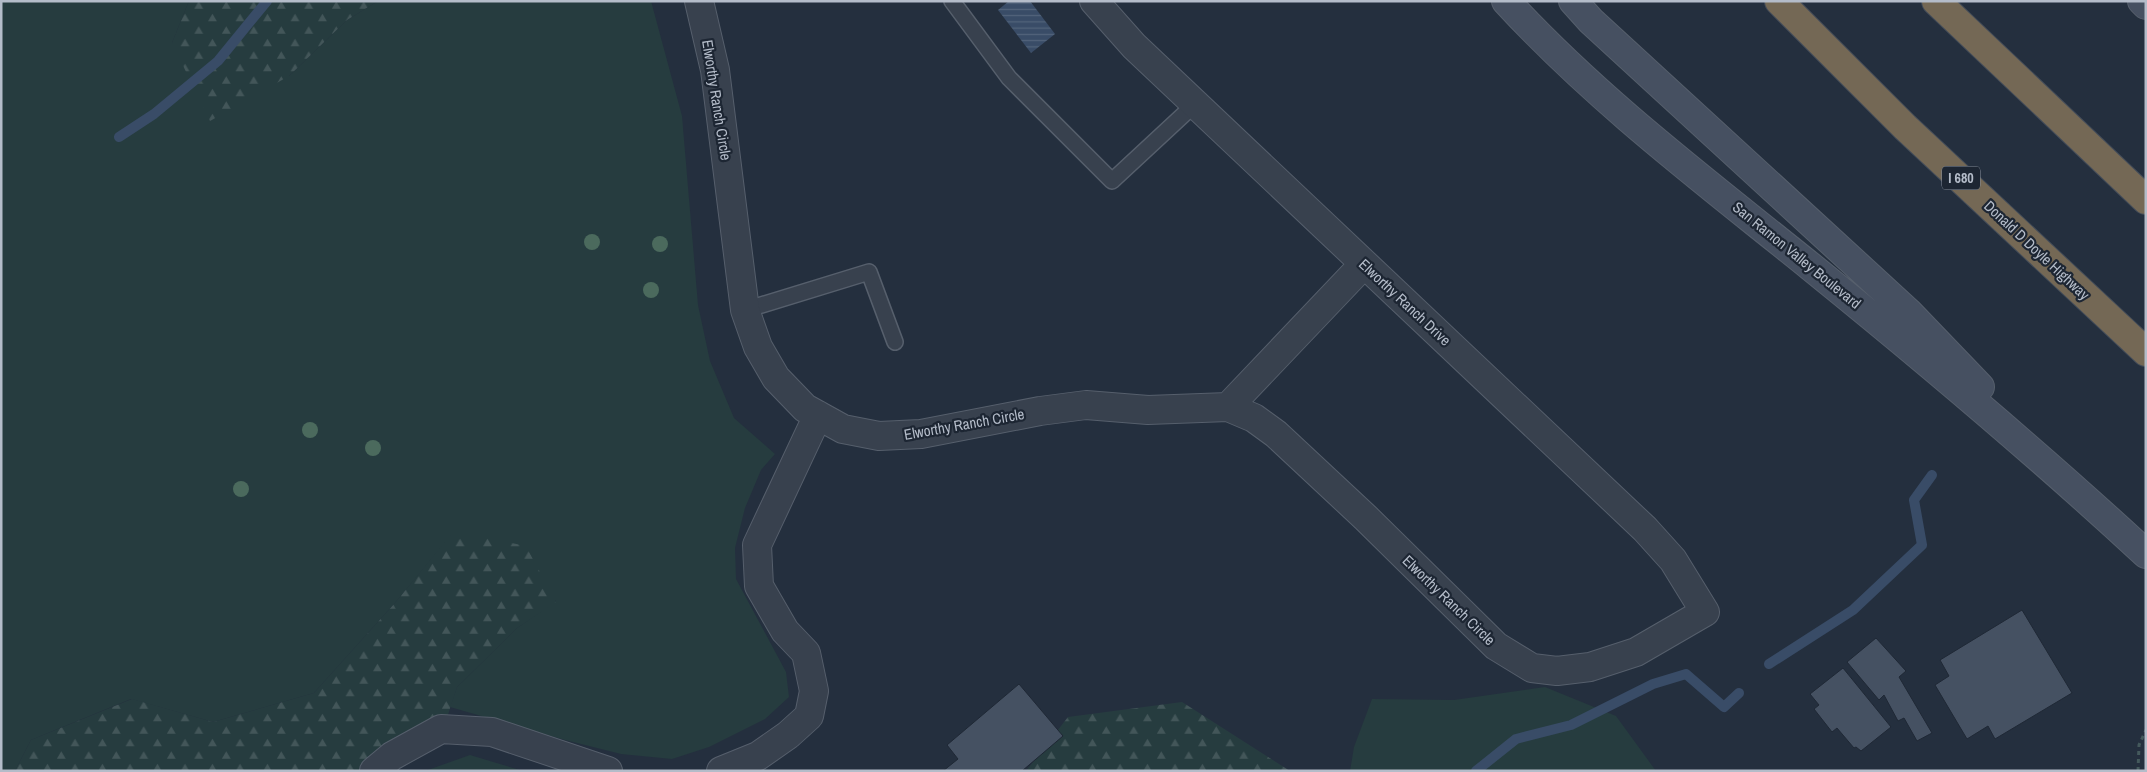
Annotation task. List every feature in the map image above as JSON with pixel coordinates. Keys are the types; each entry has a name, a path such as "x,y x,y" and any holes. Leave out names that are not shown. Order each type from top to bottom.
{"highway":[{"name":"Donald D Doyle Highway","path":"1779,1 1905,126 2146,352"},
{"path":"1936,1 2146,200"}],"main road":[{"name":"San Ramon Valley Boulevard","path":"1506,1 1548,48 1668,151 1888,329 2146,554"},
{"name":"San Ramon Valley Boulevard","path":"1573,1 1591,21 1908,312 2092,505"},
{"path":"2142,1 2146,4"}],"street":[{"name":"Elworthy Ranch Circle","path":"699,1 715,70 745,310 758,348 776,378 805,408 818,416 843,429 879,436 921,434 1040,411 1086,405 1148,410 1228,407 1254,418 1276,434 1366,518 1496,646 1532,668 1558,671 1590,667 1618,658 1636,652 1705,612"},
{"name":"Elworthy Ranch Drive","path":"1094,1 1134,46 1645,529 1673,560 1705,612"},
{"path":"1228,407 1364,264"},
{"path":"721,771 758,756 788,735 808,716 814,691 806,652 785,631 758,586 757,545 818,416"},
{"path":"374,771 392,756 441,729 492,732 608,771"}],"lane":[{"path":"952,1 1008,78 1112,181 1196,104"},
{"path":"745,310 869,272 895,342"}],"path":[{"path":"2138,771 2139,745 2146,730"}],"green space":[{"path":"1,1 189,1 172,43 289,76 347,20 378,1 651,1 682,116 698,305 710,361 734,418 775,454 761,470 745,508 735,548 736,579 786,672 789,697 765,719 709,747 672,759 621,754 450,707 457,687 517,628 556,601 454,532 395,603 314,693 213,722 131,699 31,740 15,771 1,771"},
{"path":"189,1 378,1 347,20 289,76 210,121 172,43"},
{"path":"454,531 526,546 556,602 517,628 457,687 441,736 395,767 354,771 15,771 31,740 132,699 213,722 314,693 395,603"},
{"path":"1545,687 1616,716 1656,771 1350,771 1354,747 1372,699 1454,700"},
{"path":"1182,702 1290,771 1026,771 1068,717"},
{"path":"470,755 523,771 425,771"}],"water":[{"path":"1009,1 1030,1 1055,34 1031,53 998,10"}],"building":[{"path":"2022,610 2072,693 1995,739 1988,726 1967,739 1935,685 1949,676 1940,660"},
{"path":"1876,638 1906,671 1899,677 1932,733 1917,741 1904,718 1898,721 1884,695 1879,700 1847,662"},
{"path":"1843,668 1891,727 1861,751 1856,747 1854,748 1837,728 1832,732 1814,709 1819,705 1810,694"},
{"path":"1019,684 1063,736 1022,771 943,771 958,759 947,745"}],"waterway":[{"path":"119,137 154,114 218,61 267,1"},
{"path":"1769,664 1853,610 1922,545 1914,500 1932,475"},
{"path":"1476,771 1516,739 1571,725 1653,684 1686,674 1724,707 1739,693"}]}
